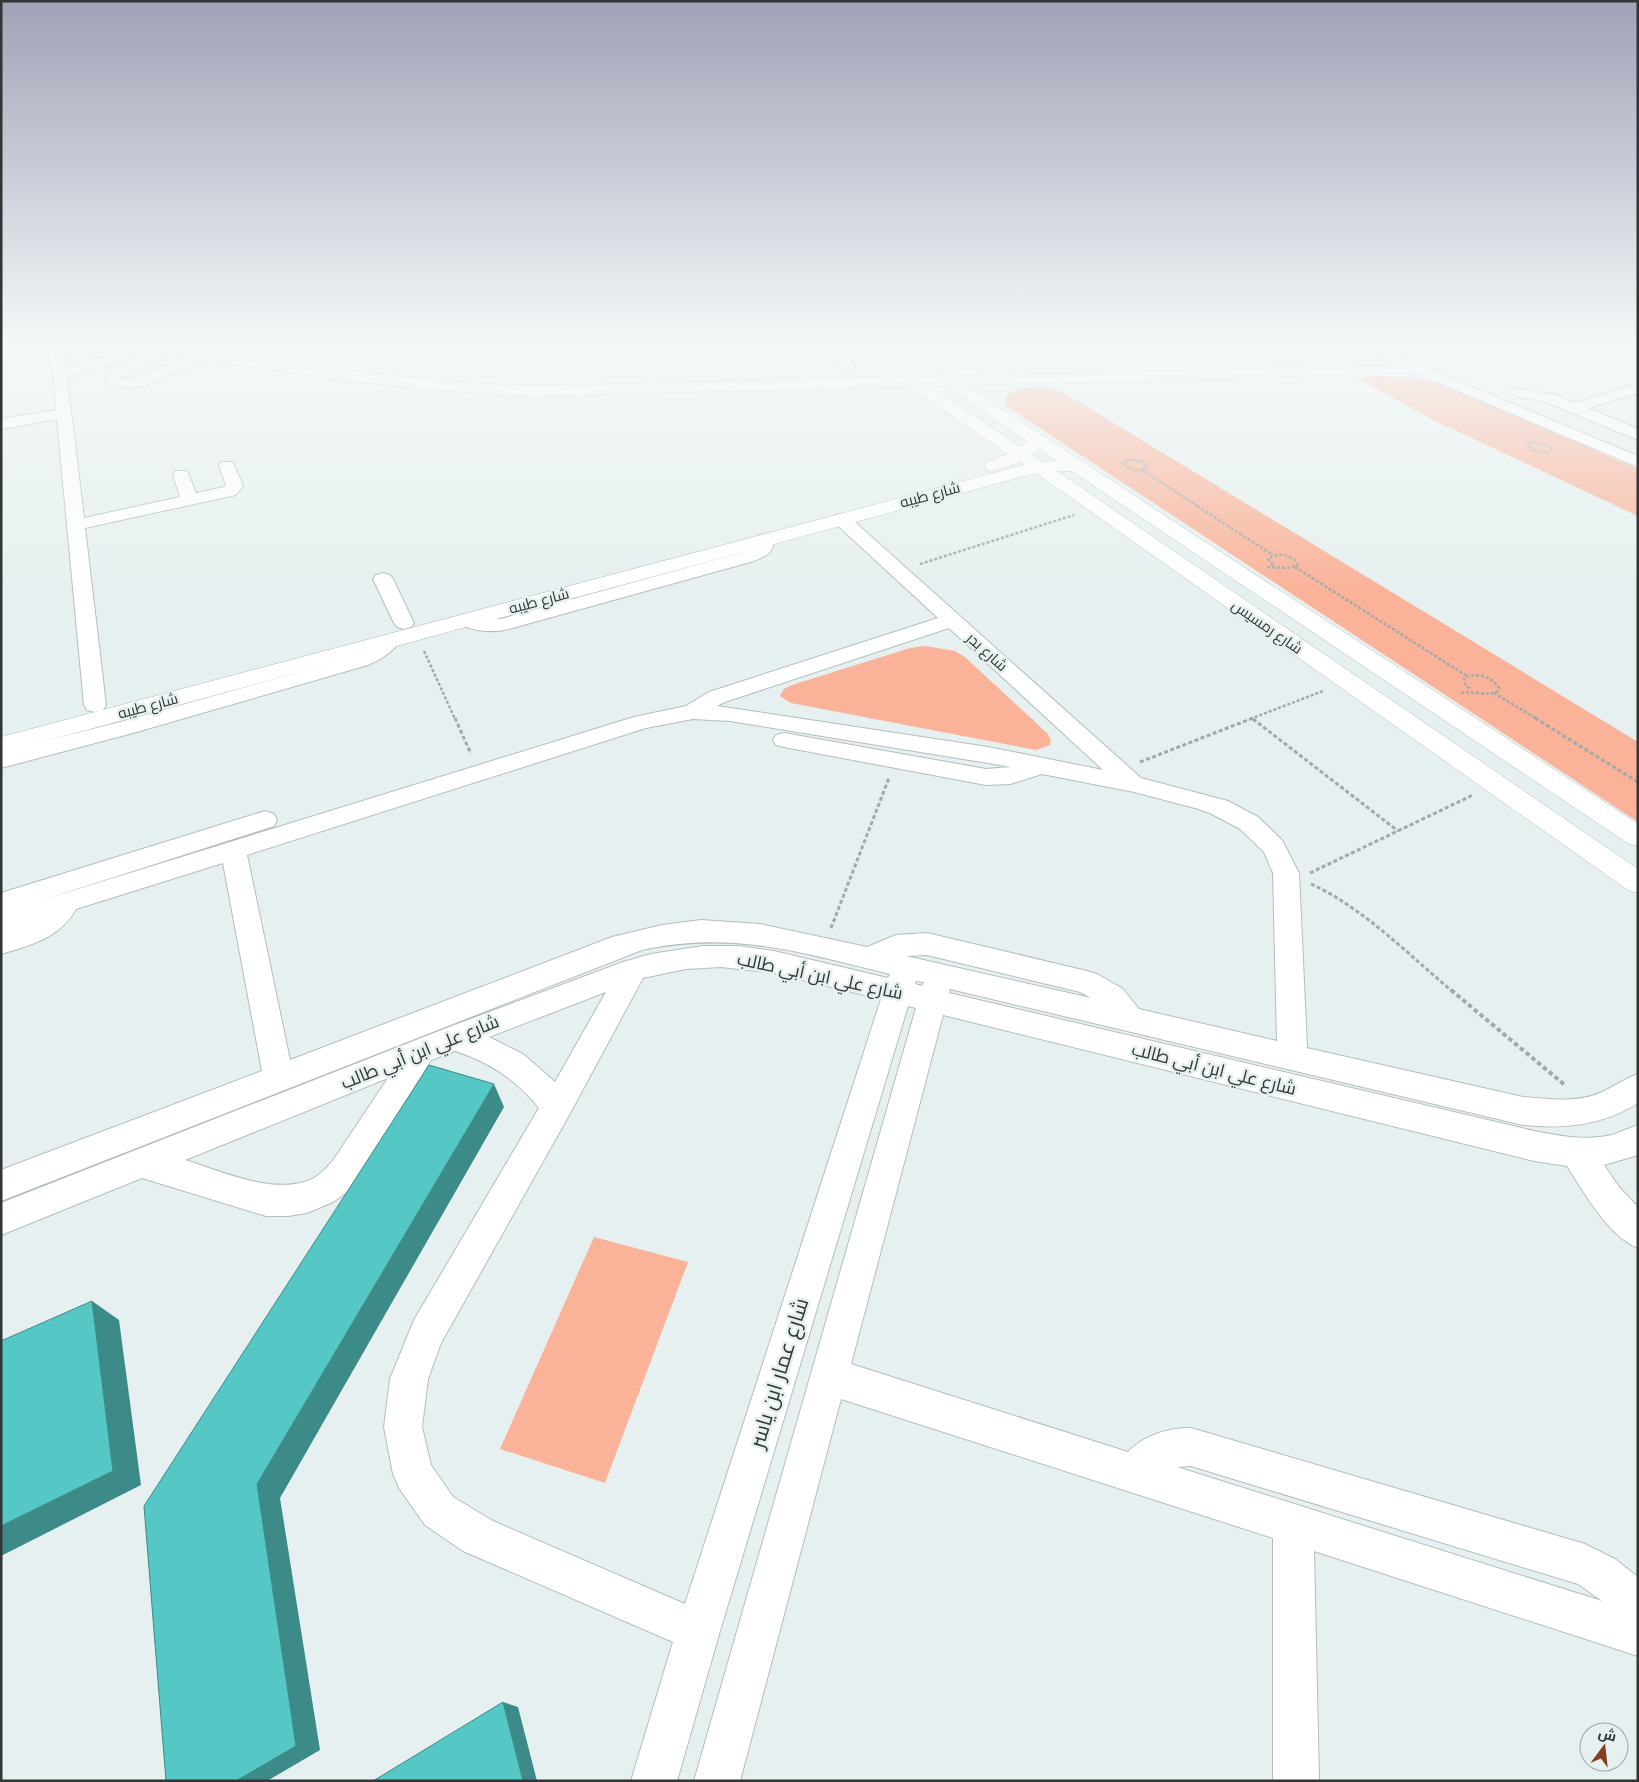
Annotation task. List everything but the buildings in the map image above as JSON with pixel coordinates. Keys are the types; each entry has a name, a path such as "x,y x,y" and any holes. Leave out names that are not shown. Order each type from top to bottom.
{"main road":[{"name":"شارع رمسيس","path":"973,423 1638,883"},
{"name":"شارع رمسيس","path":"1013,423 1638,837"},
{"name":"شارع طيبه","path":"1,745 405,634 977,471 1020,455 1031,447 1037,439"},
{"name":"شارع طيبه","path":"1,730 95,705 466,620 1011,473 1039,468 1078,465"}],"street":[{"path":"65,423 95,705"},
{"path":"1548,423 1638,462"},
{"path":"1589,423 1638,444"},
{"path":"1610,423 1638,435"},
{"path":"76,525 234,489 227,466"},
{"path":"181,475 190,500"},
{"name":"شارع بدر","path":"841,519 1119,771"},
{"path":"900,572 920,574 935,581 1096,727 1108,742 1109,751 1119,771"},
{"path":"1,760 125,728 361,661 379,652 405,634 383,579"},
{"path":"378,804 391,811 411,811 650,738 684,719 708,701 722,695 952,620"},
{"path":"1,923 642,722 747,716 1041,765 1119,771 1234,814 1249,823 1273,846 1292,876 1292,1058"},
{"path":"684,719 711,729 740,731 986,777 1010,776 1041,765"},
{"path":"1,903 394,780 416,780 432,787"},
{"path":"233,850 279,1078"},
{"path":"1,944 48,926 61,913 68,902"},
{"name":"شارع علي ابن أبي طالب","path":"1,1186 622,945 648,938 702,930 755,932 870,958 919,983 1534,1146 1577,1153 1610,1150 1638,1139"},
{"path":"870,958 896,946 927,944 1087,982 1113,997 1126,1011 1129,1019"},
{"name":"شارع علي ابن أبي طالب","path":"1,1219 454,1038 633,970 680,958 728,955 919,983 1129,1019 1522,1111 1564,1113 1594,1109 1615,1102 1638,1087"},
{"path":"633,970 557,1107 427,1333 409,1379 403,1427 413,1474 440,1511 478,1536 698,1631"},
{"path":"717,1781 828,1376 919,983"},
{"name":"شارع عمار ابن ياسر","path":"654,1781 698,1631 919,983"},
{"path":"454,1038 503,1056 524,1070 557,1107"},
{"path":"143,1163 266,1200 287,1202 310,1196 332,1185 349,1168 421,1051"},
{"path":"1577,1153 1607,1198 1638,1232"},
{"path":"828,1376 1638,1634"},
{"path":"1135,1475 1142,1464 1164,1449 1191,1447 1584,1565 1612,1582 1624,1593 1638,1611"},
{"path":"1293,1524 1296,1781"}],"path":[{"path":"1532,442 1548,445 1552,450 1541,452 1531,449 1527,445 1532,442"},
{"path":"1142,470 1148,467 1142,461 1133,460 1123,463 1125,468 1142,470 1273,555 1290,556 1297,562 1295,567"},
{"path":"900,572 1096,508"},
{"path":"1273,555 1268,559 1273,565 1284,569 1295,567 1467,676 1479,675 1492,680 1499,688 1494,693"},
{"path":"405,634 479,772"},
{"path":"1467,676 1464,682 1471,689 1483,694 1494,693 1638,782"},
{"path":"1119,771 1346,682"},
{"path":"1252,718 1398,831"},
{"path":"823,948 895,760"},
{"path":"1292,876 1398,831 1474,794"},
{"path":"1292,876 1331,893 1359,913 1594,1109"}],"shaded area":[{"path":"1033,423 1114,423 1638,742 1638,822"},
{"path":"1440,423 1533,423 1638,469 1638,516"},
{"path":"925,646 955,651 965,657 1048,734 1051,740 1050,745 1036,750 791,703 780,696 784,689 792,685 910,648"},
{"path":"594,1237 688,1262 605,1483 500,1449"}]}
